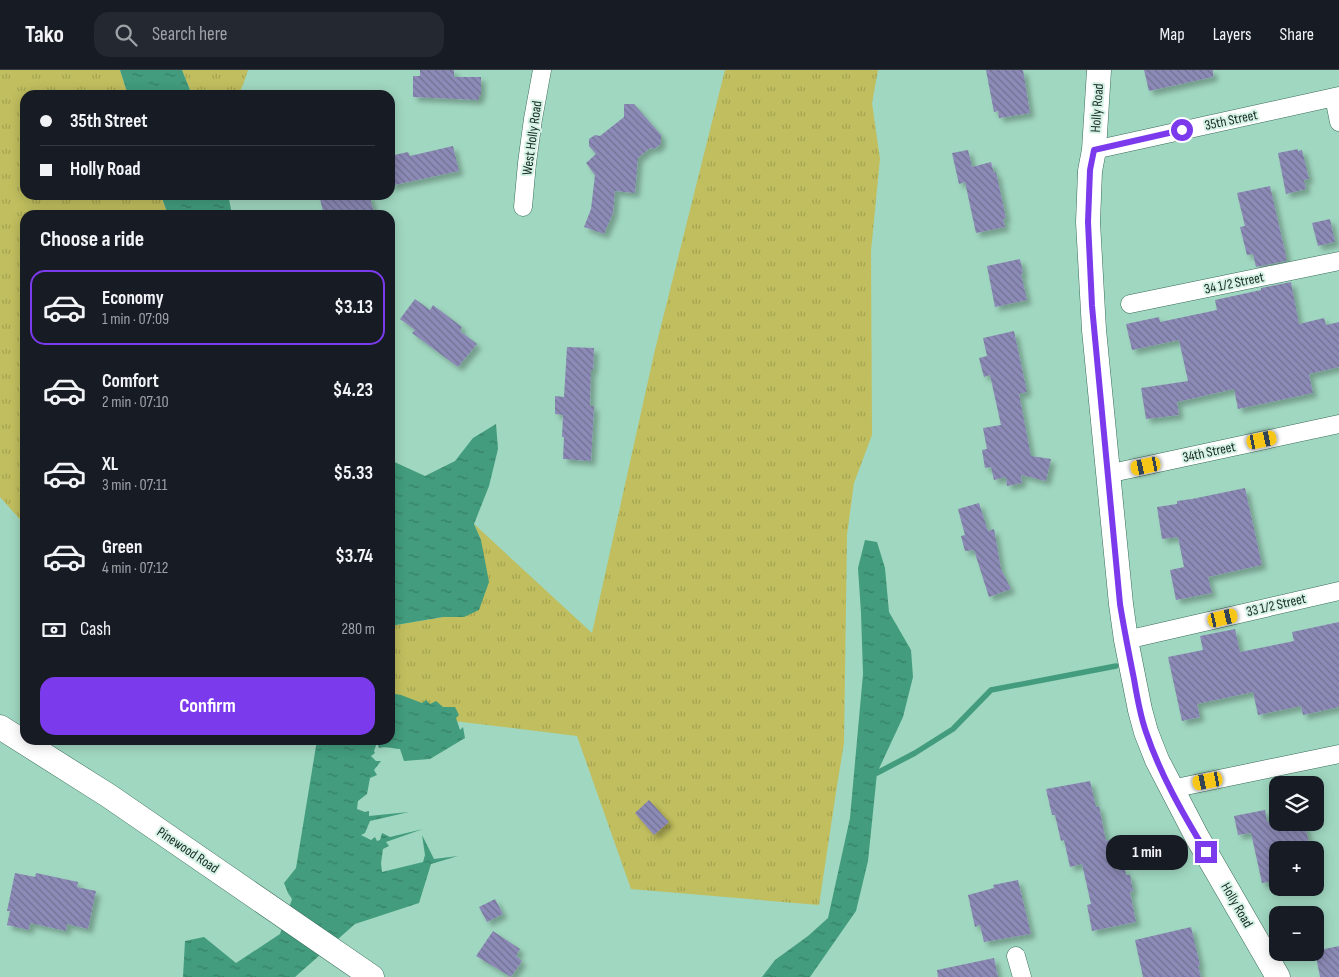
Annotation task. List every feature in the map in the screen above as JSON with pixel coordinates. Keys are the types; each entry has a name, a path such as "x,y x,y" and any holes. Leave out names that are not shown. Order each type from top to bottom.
{"street":[{"name":"West Holly Road","path":"523,207 531,137 542,70"},
{"name":"Holly Road","path":"1100,70 1094,150 1090,170 1088,222 1094,330 1120,604 1126,640 1140,710 1157,760 1197,837 1278,977"},
{"name":"35th Street","path":"1094,150 1337,97"},
{"path":"1337,97 1339,122"},
{"name":"34 1/2 Street","path":"1130,304 1339,261"},
{"name":"34th Street","path":"1108,474 1339,424"},
{"name":"33 1/2 Street","path":"1126,640 1339,591"},
{"name":"Pinewood Road","path":"0,727 20,740"},
{"name":"Pinewood Road","path":"28,745 109,796 372,977"},
{"path":"1171,789 1339,754"},
{"path":"1016,956 1022,977"}],"green space":[{"path":"0,70 120,70 126,90 20,90 20,200 163,200 166,210 20,210 20,519 0,497"},
{"path":"182,70 248,70 240,90 190,90"},
{"path":"725,70 878,70 872,103 880,159 871,251 872,435 854,483 847,535 844,743 819,905 631,889 577,736 437,719 395,704 395,625 443,617 464,617 481,540 474,524 592,633 654,354"}],"water":[{"path":"120,70 182,70 190,90 126,90"},
{"path":"163,200 229,200 231,210 166,210"},
{"path":"496,424 498,449 489,486 474,524 481,540 489,582 479,610 464,617 443,617 395,625 395,462 425,476 455,461 473,438"},
{"path":"865,540 877,542 885,568 889,612 911,650 913,677 903,717 877,773 868,861 856,911 810,977 762,977 775,960 808,936 828,918 850,818 863,674 858,568"},
{"path":"395,694 422,703 426,700 430,704 436,701 443,707 455,707 459,715 456,718 460,730 463,727 465,738 430,759 404,761 400,749 379,748 378,745 395,745"},
{"path":"316,745 376,745 375,753 371,756 376,761 381,761 374,770 377,775 370,778 367,794 358,801 357,809 365,812 369,811 369,816 409,812 370,821 365,833 361,835 371,840 375,837 377,841 380,840 382,833 390,837 423,829 386,842 389,846 383,849 382,872 423,862 425,855 422,835 434,859 458,856 431,864 419,903 355,924 295,977 183,977 185,941 204,937 236,963 280,934 292,899 284,883 296,868"}],"building":[{"path":"420,70 454,70 454,77 481,77 481,95 479,95 479,100 413,97 413,76 420,76"},
{"path":"986,70 1023,70 1030,113 999,118 998,111 994,112"},
{"path":"1144,70 1213,70 1213,77 1149,91"},
{"path":"624,104 634,104 661,135 661,144 654,149 650,148 638,158 635,193 615,191 613,213 604,234 584,227 591,209 595,175 586,163 596,154 589,146 589,139 595,135 600,136 624,117"},
{"path":"453,146 459,171 395,185 395,155 408,152 410,156"},
{"path":"1298,149 1298,151 1302,150 1309,179 1304,180 1306,189 1286,194 1278,153"},
{"path":"968,150 972,167 991,162 994,173 996,172 1006,218 1003,219 1005,227 976,233 965,182 959,184 952,153"},
{"path":"1270,186 1286,261 1256,267 1253,254 1247,255 1240,227 1245,226 1237,193"},
{"path":"320,200 370,200 373,210 323,210"},
{"path":"1330,219 1335,242 1318,246 1312,223"},
{"path":"1020,259 1023,273 1021,274 1027,300 995,307 987,266"},
{"path":"1291,282 1299,324 1324,318 1326,325 1339,322 1339,367 1309,374 1313,393 1238,409 1234,389 1177,402 1179,415 1146,419 1141,388 1188,381 1179,340 1132,350 1126,324 1159,317 1160,322 1217,310 1215,300"},
{"path":"415,299 430,310 433,305 462,327 460,331 477,344 458,367 412,333 415,330 400,319"},
{"path":"1014,331 1027,392 1019,394 1031,456 1051,459 1046,481 1021,475 1022,483 1007,486 1006,477 994,480 991,467 985,468 982,450 987,449 983,428 1001,425 990,375 984,377 979,358 987,356 983,338"},
{"path":"567,347 594,348 590,406 594,406 591,461 563,459 563,415 555,414 555,396 564,397"},
{"path":"1245,488 1262,565 1208,577 1212,593 1176,600 1170,570 1184,567 1178,537 1162,539 1157,507 1177,504 1177,501"},
{"path":"979,503 988,531 994,529 1001,569 1011,589 989,597 974,550 965,551 961,536 965,535 958,509"},
{"path":"1339,622 1339,707 1303,715 1301,706 1258,715 1253,692 1197,704 1200,717 1182,721 1168,657 1203,650 1200,636 1235,629 1240,652 1294,641 1292,632"},
{"path":"1090,781 1096,807 1099,806 1106,841 1110,840 1116,870 1125,868 1126,875 1130,875 1133,891 1130,892 1136,922 1092,931 1087,905 1091,904 1082,864 1070,867 1064,840 1061,841 1046,789"},
{"path":"649,800 669,822 654,835 635,813"},
{"path":"1265,810 1267,822 1269,822 1269,831 1306,831 1309,841 1269,841 1269,882 1262,883 1251,833 1238,835 1234,816"},
{"path":"15,873 35,877 36,873 78,882 77,887 96,891 88,929 67,924 66,931 30,923 29,930 7,925 10,911 7,911"},
{"path":"1018,880 1031,934 984,942 980,925 975,927 968,895 994,888 993,885"},
{"path":"495,899 503,914 487,922 479,907"},
{"path":"1191,927 1201,977 1143,977 1135,940"},
{"path":"493,931 520,949 516,956 522,961 511,977 476,956"},
{"path":"1339,946 1339,977 1320,977 1317,961 1324,961 1324,949"},
{"path":"994,958 998,977 938,977 937,970"}],"waterway":[{"path":"877,773 915,753 953,729 991,690 1116,666"}],"route":[{"path":"1182,130 1094,150 1090,170 1088,222 1094,330 1120,604 1126,640 1146,732 1171,789 1206,852"}]}
